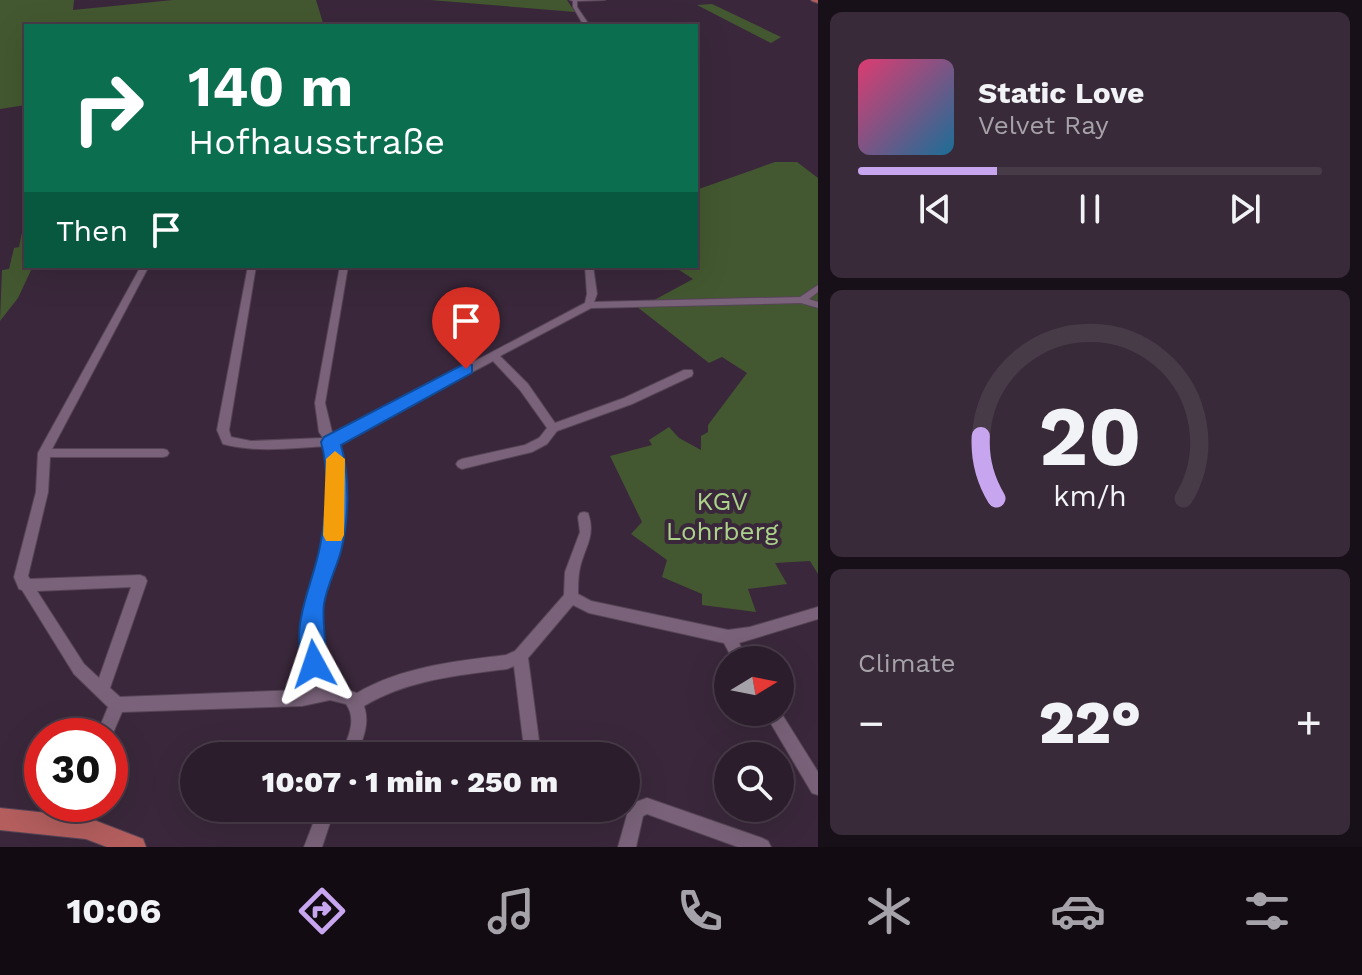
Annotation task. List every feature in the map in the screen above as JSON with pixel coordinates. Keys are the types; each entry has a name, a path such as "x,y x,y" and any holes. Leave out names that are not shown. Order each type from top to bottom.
{"main road":[{"path":"0,819 86,828 135,847"}],"street":[{"path":"586,24 574,1 603,0"},
{"path":"144,268 44,453 42,492 22,568 24,585 79,669 117,705 302,698 330,692 356,702"},
{"path":"252,268 223,436 242,445 331,442 589,305 802,300 818,305"},
{"path":"330,692 314,664 311,629 313,603 333,539 337,483 331,442 320,403 344,268"},
{"path":"589,268 592,294 589,305"},
{"path":"802,300 818,288"},
{"path":"493,355 524,387 553,428"},
{"path":"462,464 528,449 543,441 553,428 628,401 688,373"},
{"path":"44,453 163,453"},
{"path":"356,702 376,690 446,669 507,662 520,656 571,597 572,572 586,532 584,517"},
{"path":"24,585 140,581 102,690"},
{"path":"571,597 589,607 728,637 749,634 791,618 818,613"},
{"path":"728,637 733,646"},
{"path":"520,656 531,742"},
{"path":"353,742 359,724 356,702"},
{"path":"112,718 117,705"},
{"path":"781,726 818,787"},
{"path":"627,847 636,810 647,806 762,847"},
{"path":"68,826 69,822"},
{"path":"315,847 323,822"}],"green space":[{"path":"0,0 74,0 73,10 173,0 316,0 323,24 24,24 24,105 0,109"},
{"path":"430,0 567,0 575,12"},
{"path":"712,4 781,37 771,43 697,5"},
{"name":"KGV Lohrberg","path":"775,162 797,162 818,178 818,574 810,561 775,563 787,584 748,589 756,612 702,605 702,594 662,577 667,560 631,534 642,522 610,456 652,445 649,440 669,427 679,438 701,450 701,436 708,432 708,425 747,373 722,357 709,363 636,306 645,305 693,279 676,268 698,268 698,189"},
{"path":"24,222 24,268 32,268 18,298 0,321 2,270 9,269 14,248 19,247"}],"slow traffic":[{"path":"333,535 337,483 335,459"}],"route":[{"path":"314,664 311,642 313,603 331,549 336,507 336,461 331,442 466,369"}]}
